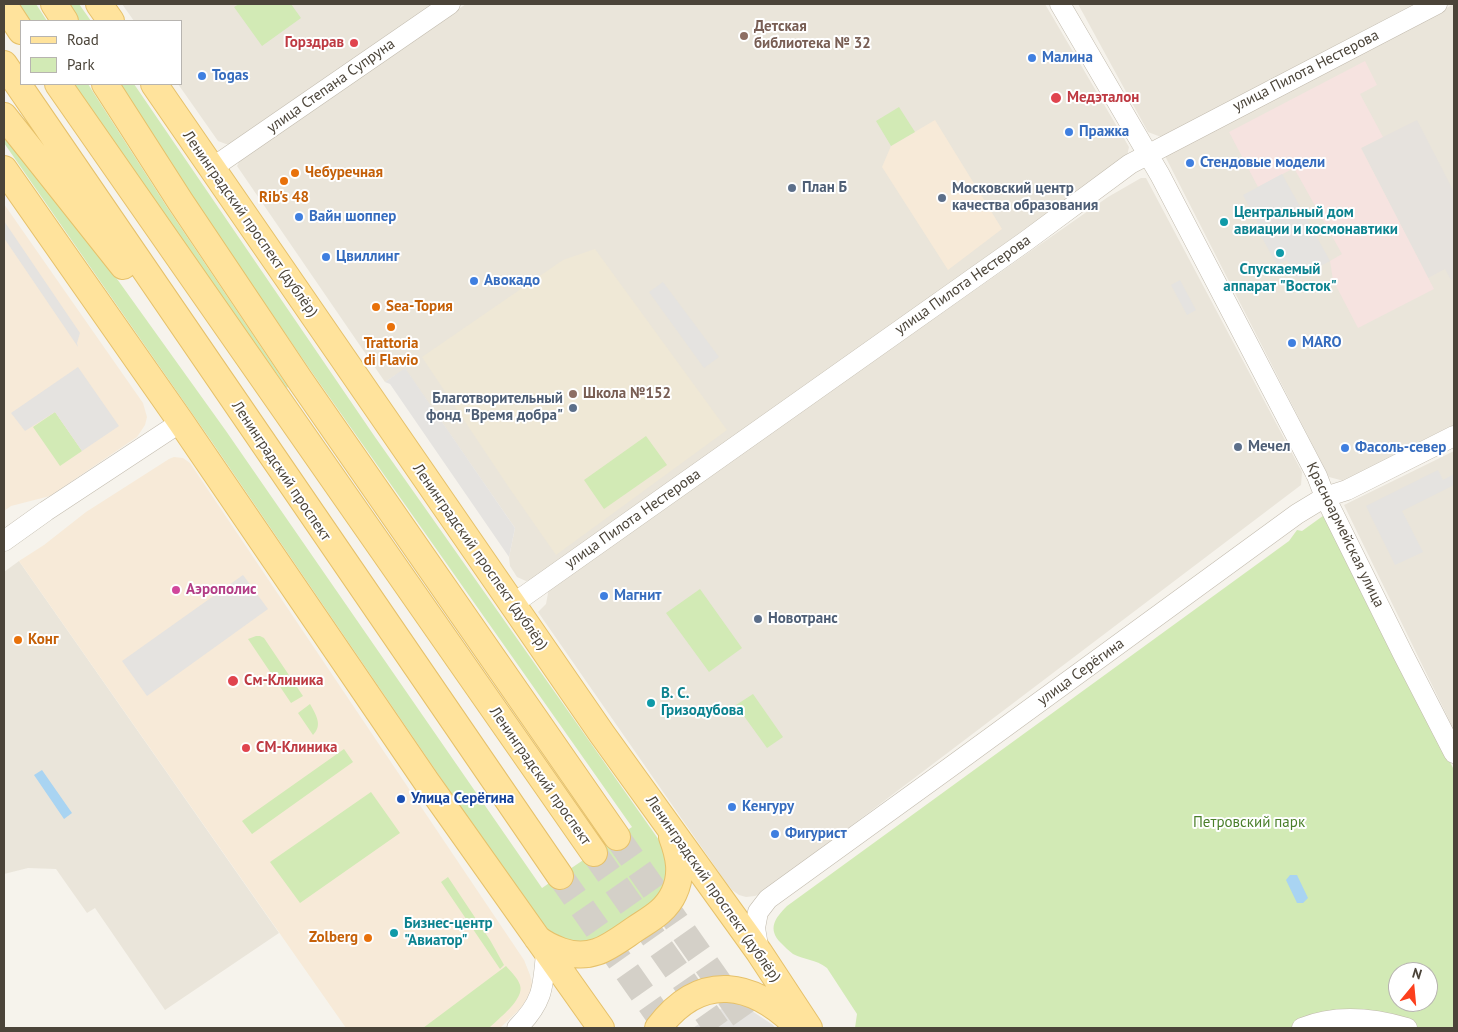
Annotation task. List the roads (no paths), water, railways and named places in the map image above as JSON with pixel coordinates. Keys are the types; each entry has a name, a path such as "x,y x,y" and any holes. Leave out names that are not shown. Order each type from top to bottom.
{"main road":[{"path":"54,4 64,20"},
{"path":"99,4 110,20"},
{"path":"4,5 20,29"},
{"name":"Ленинградский проспект","path":"4,64 560,876"},
{"name":"Ленинградский проспект","path":"59,85 594,853"},
{"path":"106,85 180,201 300,380 617,837"},
{"name":"Ленинградский проспект (дублёр)","path":"155,85 602,734 759,952 810,1028"},
{"path":"4,116 244,416"},
{"path":"4,169 181,422 426,781 546,953 601,1028"},
{"path":"526,924 539,940 553,948 579,955 592,954 606,949 659,914 668,904 674,893 680,865 667,824"},
{"path":"658,1028 682,1003 698,994 713,990 729,989 745,991 764,999 800,1028"}],"street":[{"name":"улица Степана Супруна","path":"212,168 450,4"},
{"name":"Красноармейская улица","path":"1060,4 1149,154 1239,324 1317,476 1325,497 1454,753"},
{"name":"улица Пилота Нестерова","path":"513,604 1026,241 1130,164 1437,4"},
{"path":"4,541 181,422"},
{"name":"улица Серёгина","path":"759,952 755,928 758,912 768,899 1297,514 1325,497 1347,490 1454,436"},
{"path":"516,1028 526,1019 542,989 546,953"},
{"path":"1302,1028 1348,1018 1370,1019 1407,1028"}],"water":[{"path":"42,770 72,813 64,819 34,775"},
{"path":"1290,875 1297,875 1308,898 1303,903 1297,903 1286,880"}],"tunnel":[{"path":"617,837 751,1028"},
{"path":"594,853 717,1028"},
{"path":"560,876 667,1028"}],"place":[{"name":"Детская библиотека № 32","path":"744,36"},
{"name":"Горздрав","path":"354,43"},
{"name":"Малина","path":"1032,58"},
{"name":"Togas","path":"202,76"},
{"name":"Медэталон","path":"1056,98"},
{"name":"Пражка","path":"1069,132"},
{"name":"Стендовые модели","path":"1190,163"},
{"name":"Чебуречная","path":"295,173"},
{"name":"Rib's 48","path":"284,181"},
{"name":"План Б","path":"792,188"},
{"name":"Московский центр качества образования","path":"942,198"},
{"name":"Вайн шоппер","path":"299,217"},
{"name":"Центральный дом авиации и космонавтики","path":"1224,222"},
{"name":"Спускаемый аппарат \"Восток\"","path":"1280,253"},
{"name":"Цвиллинг","path":"326,257"},
{"name":"Авокадо","path":"474,281"},
{"name":"Sea-Тория","path":"376,307"},
{"name":"Trattoria di Flavio","path":"391,327"},
{"name":"MARO","path":"1292,343"},
{"name":"Школа №152","path":"573,394"},
{"name":"Благотворительный фонд \"Время добра\"","path":"573,408"},
{"name":"Мечел","path":"1238,447"},
{"name":"Фасоль-север","path":"1345,448"},
{"name":"Аэрополис","path":"176,590"},
{"name":"Магнит","path":"604,596"},
{"name":"Новотранс","path":"758,619"},
{"name":"Конг","path":"18,640"},
{"name":"См-Клиника","path":"233,681"},
{"name":"В. С. Гризодубова","path":"651,703"},
{"name":"СМ-Клиника","path":"246,748"},
{"name":"Улица Серёгина","path":"401,799"},
{"name":"Кенгуру","path":"732,807"},
{"name":"Фигурист","path":"775,834"},
{"name":"Бизнес-центр \"Авиатор\"","path":"394,933"},
{"name":"Zolberg","path":"368,938"}],"park label":[{"name":"Петровский парк","path":"1249,823"}]}
